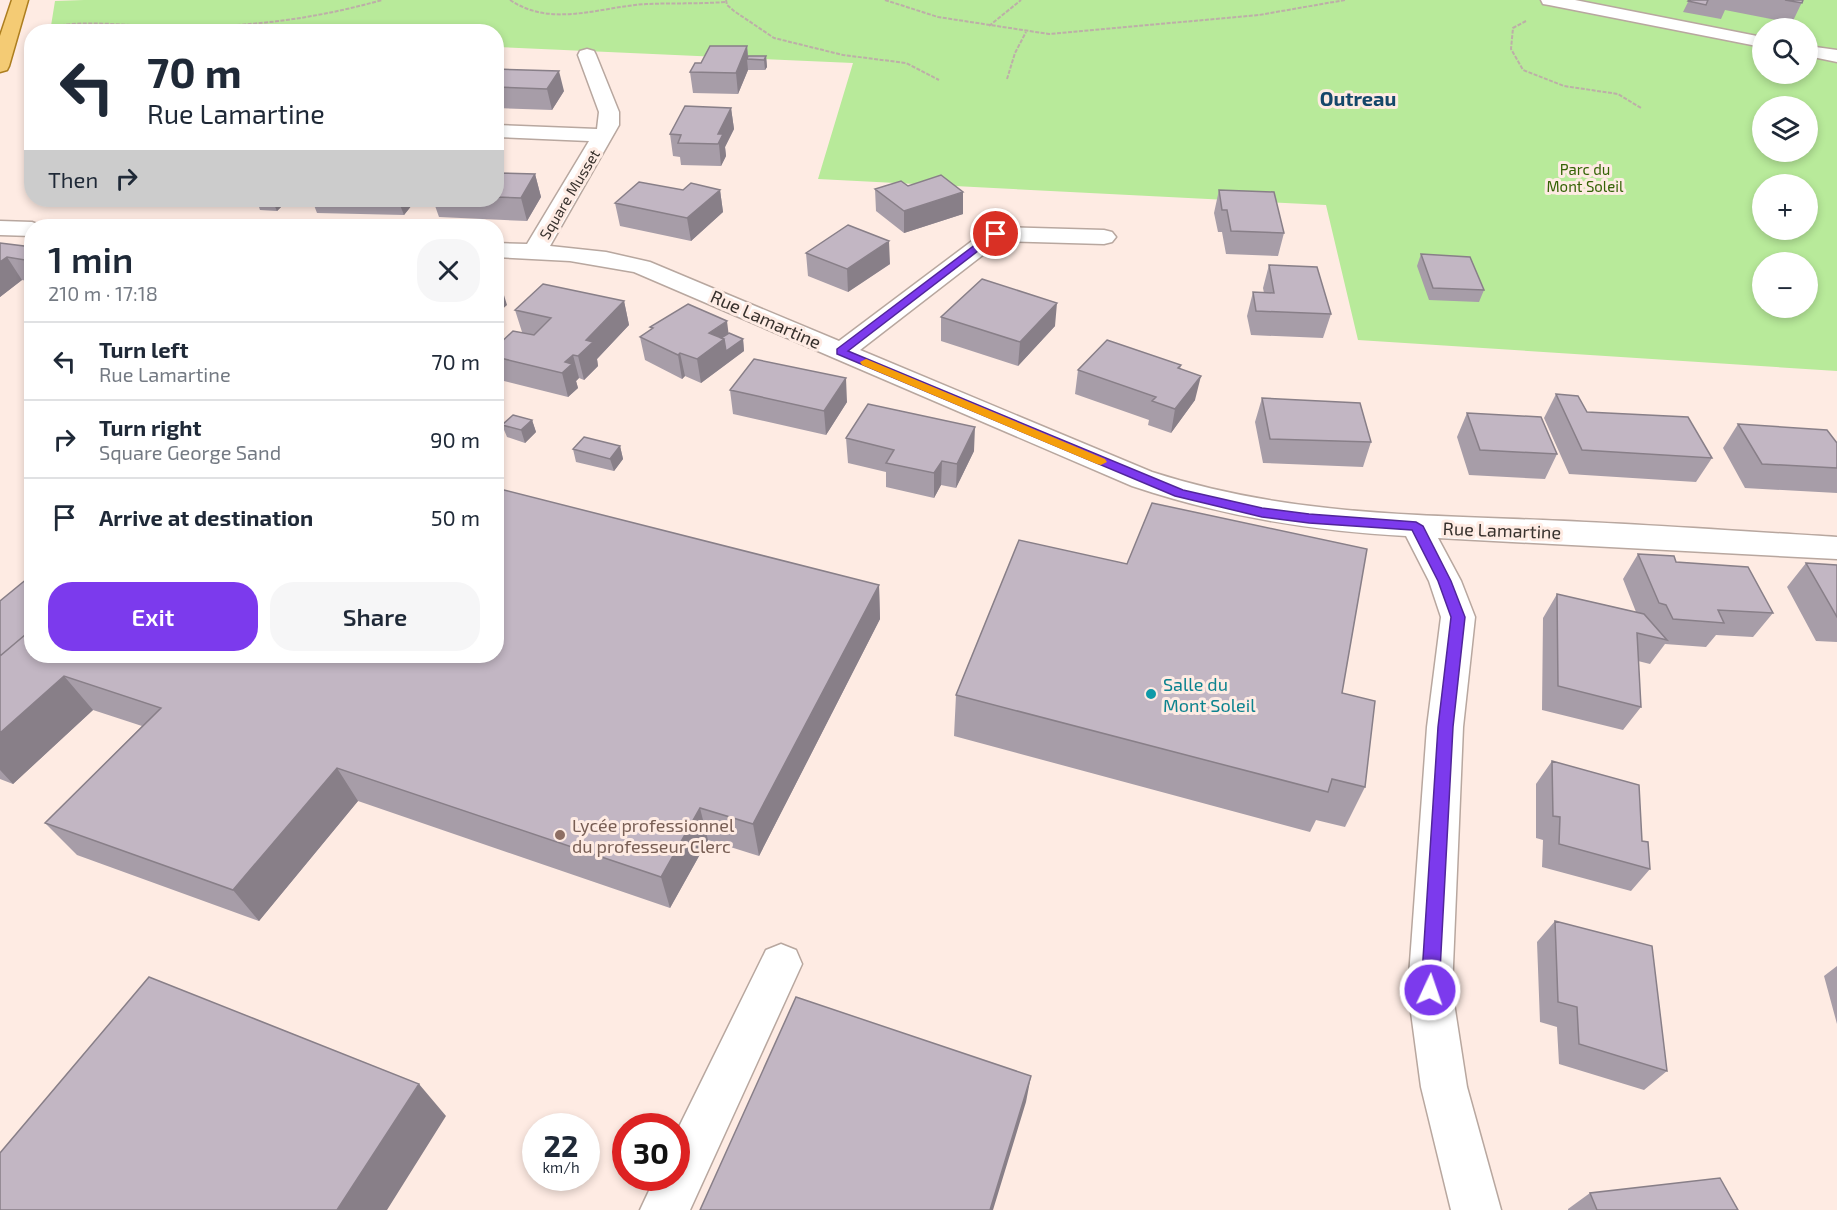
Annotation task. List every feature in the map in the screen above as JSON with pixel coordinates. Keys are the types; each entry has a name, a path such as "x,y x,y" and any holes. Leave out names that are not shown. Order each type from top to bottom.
{"main road":[{"path":"0,66 5,35 20,0"}],"street":[{"path":"1555,1 1752,40"},
{"path":"1818,53 1837,56"},
{"name":"Square Musset","path":"534,252 609,125 609,112 587,55"},
{"name":"Square Musset","path":"504,131 603,135"},
{"path":"0,228 24,229"},
{"path":"840,352 996,234 1104,237"},
{"name":"Rue Lamartine","path":"504,250 597,256 642,267 1180,493 1262,512 1416,526 1837,548"},
{"path":"1416,526 1445,581 1458,617 1445,727 1430,990 1444,1087 1476,1210"},
{"path":"665,1210 781,964"}],"path":[{"path":"367,4 378,0"},
{"path":"252,24 275,23 326,15 382,0"},
{"path":"510,0 530,10 566,16 637,4 690,5 725,1 742,17 774,38 843,56 906,63 939,80"},
{"path":"885,0 938,17 1026,32 1072,33 1275,13 1345,0"},
{"path":"989,26 1021,0"},
{"path":"1555,1 1513,28 1511,50 1523,70 1564,86 1618,94 1641,108"},
{"path":"66,24 116,24"},
{"path":"5,35 24,32"},
{"path":"1007,79 1015,53 1026,32"}],"green space":[{"name":"Parc du Mont Soleil","path":"84,0 1837,0 1837,371 1358,340 1326,205 818,179 853,63 504,47 504,24 51,24 55,1"}],"building":[{"path":"1689,0 1708,0 1706,5"},
{"path":"1785,0 1803,0 1802,3"},
{"path":"710,46 747,46 736,73 690,72 695,63 701,63"},
{"path":"748,56 766,56 764,60 747,59"},
{"path":"504,69 559,71 547,89 504,87"},
{"path":"685,106 731,108 718,134 723,134 718,144 678,143 681,135 670,134"},
{"path":"504,173 535,174 521,198 504,197"},
{"path":"941,175 963,192 904,211 875,189 901,181 908,186"},
{"path":"639,182 683,190 691,183 720,190 687,218 615,203"},
{"path":"1219,190 1274,192 1284,233 1231,231 1227,210 1222,210"},
{"path":"848,225 889,241 847,269 806,253"},
{"path":"0,243 24,246 24,260 7,257 0,262"},
{"path":"1421,254 1470,257 1484,290 1433,288"},
{"path":"1269,265 1317,267 1331,314 1256,311 1253,292 1274,293"},
{"path":"982,279 1057,303 1020,342 941,317"},
{"path":"543,284 624,301 586,340 593,342 578,356 573,355 565,362 572,364 562,373 504,359 504,339 513,331 534,335 551,318 515,310"},
{"path":"688,304 727,321 709,333 724,339 697,359 680,353 678,355 640,337 653,328 650,327"},
{"path":"729,333 743,339 726,351 724,339 721,338"},
{"path":"1107,340 1181,365 1178,368 1201,376 1175,409 1152,401 1156,397 1078,370"},
{"path":"754,359 846,378 824,411 730,390"},
{"path":"1556,394 1578,396 1587,412 1688,417 1712,458 1582,450"},
{"path":"1262,398 1360,403 1371,442 1270,439"},
{"path":"868,404 975,427 957,464 942,461 934,473 886,463 894,450 846,438"},
{"path":"1467,413 1541,417 1557,454 1480,450"},
{"path":"513,415 532,420 521,430 504,426"},
{"path":"1738,424 1827,430 1837,443 1837,468 1762,464"},
{"path":"584,437 620,446 610,459 573,449"},
{"path":"504,490 879,585 753,824 700,808 661,877 337,768 233,890 45,823 161,708 64,676 0,733 0,656 24,636 24,663 504,663"},
{"name":"Salle du Mont Soleil","path":"1152,503 1367,549 1342,693 1375,701 1365,787 1332,779 1328,792 956,695 1019,540 1127,564"},
{"path":"1638,554 1674,556 1676,562 1748,567 1773,613 1718,610 1724,623 1673,619 1666,605 1659,603"},
{"path":"1806,563 1837,565 1837,617"},
{"path":"24,581 24,636 0,656 0,601"},
{"path":"1557,594 1644,614 1667,640 1637,633 1641,707 1558,686"},
{"path":"1552,761 1639,785 1642,841 1648,842 1650,869 1559,844 1560,817 1553,816"},
{"path":"1555,921 1652,946 1667,1071 1579,1044 1577,1007 1558,1002"},
{"path":"149,977 419,1084 337,1210 0,1210 0,1153"},
{"path":"796,997 1031,1076 990,1210 700,1210"},
{"path":"1720,1178 1738,1210 1597,1210 1590,1193"}],"slow traffic":[{"path":"866,362 1101,462"}],"place":[{"name":"Salle du Mont Soleil","path":"1151,694"},
{"name":"Lycée professionnel du professeur Clerc","path":"560,835"}],"district":[{"name":"Outreau","path":"1358,98"}],"route":[{"path":"996,234 840,352 1180,493 1262,512 1416,526 1445,581 1458,617 1445,727 1430,990"}]}
